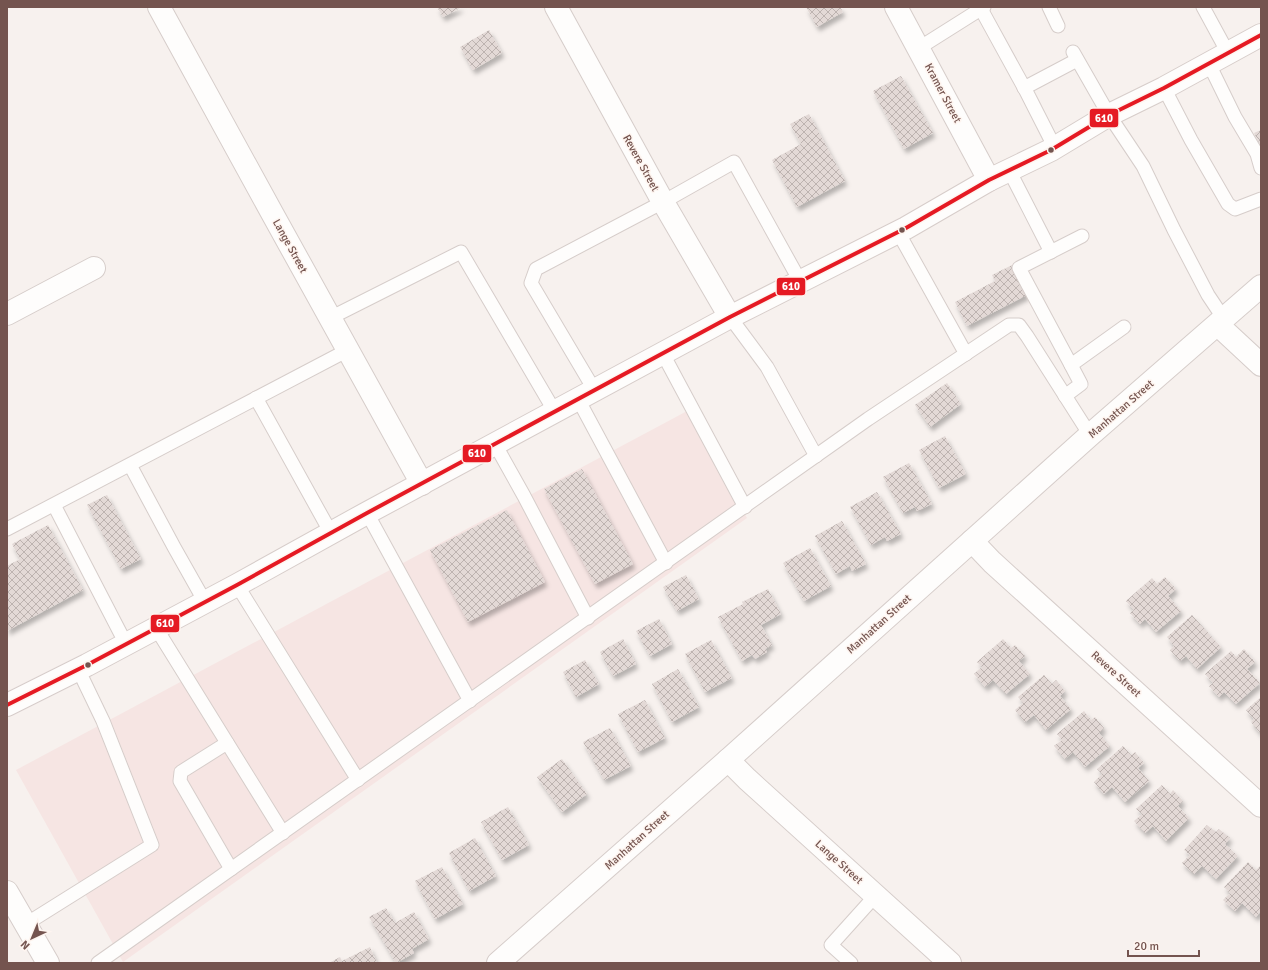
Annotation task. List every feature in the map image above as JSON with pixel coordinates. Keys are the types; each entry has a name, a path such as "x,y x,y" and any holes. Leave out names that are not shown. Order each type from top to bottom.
{"street":[{"name":"Lange Street","path":"159,7 422,484"},
{"name":"Revere Street","path":"556,7 663,202 730,317"},
{"name":"Kramer Street","path":"896,7 989,180"},
{"path":"7,705 237,585 730,317 898,232 989,180 1055,148 1109,115 1164,88 1261,35"},
{"path":"7,314 94,268"},
{"name":"Manhattan Street","path":"498,963 728,760 1090,435 1261,286"},
{"path":"1221,322 1261,365"},
{"name":"Revere Street","path":"972,541 992,562 1261,806"},
{"name":"Lange Street","path":"728,760 747,779 950,963"},
{"path":"7,892 48,963"}],"lane":[{"path":"1049,7 1058,26"},
{"path":"1203,7 1228,53"},
{"path":"919,48 982,8 1055,148"},
{"path":"1024,88 1075,56 1109,115 1143,166 1221,322"},
{"path":"1209,64 1235,117 1256,154 1261,168"},
{"path":"1164,88 1191,140 1228,204 1235,209 1261,199"},
{"path":"666,563 587,395 531,283 536,269 663,202 734,162 800,281"},
{"path":"1009,170 1051,252"},
{"path":"898,232 966,354"},
{"path":"1065,396 1081,384 1019,268 1082,236"},
{"path":"330,318 461,252 555,412"},
{"path":"730,317 767,366 816,456"},
{"path":"98,963 868,419 1009,325 1019,325 1037,350 1090,435"},
{"path":"1071,365 1124,327"},
{"path":"7,529 348,350"},
{"path":"663,354 745,507"},
{"path":"256,398 331,533"},
{"path":"496,444 588,618"},
{"path":"130,465 205,602"},
{"path":"54,505 126,644"},
{"path":"367,513 470,701"},
{"path":"237,585 358,780"},
{"path":"156,628 283,833"},
{"path":"26,924 152,845 103,721 78,669"},
{"path":"227,743 181,772 180,781 231,870"},
{"path":"851,963 831,945 876,895"}],"shaded area":[{"path":"689,410 747,518 123,962 16,770"}],"building":[{"path":"437,7 462,7 443,17"},
{"path":"806,7 840,7 843,12 817,27"},
{"path":"489,30 502,53 473,70 460,47"},
{"path":"901,76 933,133 904,149 873,91"},
{"path":"809,114 845,181 797,207 772,160 801,144 790,124"},
{"path":"1261,130 1261,146 1254,133"},
{"path":"1012,265 1027,295 967,326 955,302 995,281 992,275"},
{"path":"947,383 961,404 930,427 915,405"},
{"path":"945,436 966,474 939,488 919,450"},
{"path":"909,463 932,504 917,511 915,507 903,513 883,477"},
{"path":"582,469 633,564 595,584 544,489"},
{"path":"877,492 901,534 887,541 885,537 871,545 850,507"},
{"path":"107,495 141,559 121,569 87,505"},
{"path":"507,510 545,582 468,622 430,550"},
{"path":"842,521 866,564 852,571 850,566 836,574 815,536"},
{"path":"48,525 83,590 7,631 7,566 20,559 12,544"},
{"path":"810,548 831,586 804,601 783,563"},
{"path":"686,575 699,599 677,611 663,587"},
{"path":"1165,577 1176,589 1168,596 1181,611 1156,632 1145,619 1140,624 1130,613 1134,610 1126,601 1152,578 1157,584"},
{"path":"768,589 781,614 761,625 772,645 765,649 767,652 755,659 752,655 742,661 718,617 743,604 742,602"},
{"path":"1192,615 1221,647 1197,669 1186,656 1180,661 1170,650 1174,646 1167,637"},
{"path":"659,619 672,644 650,656 636,631"},
{"path":"623,639 636,664 613,676 600,652"},
{"path":"1003,639 1011,648 1015,645 1025,656 1019,661 1030,674 1006,694 993,680 985,687 974,674 982,667 977,662"},
{"path":"711,640 732,678 705,692 685,654"},
{"path":"1244,649 1255,662 1247,669 1260,683 1236,704 1224,692 1219,697 1209,686 1213,683 1205,674 1231,651 1236,657"},
{"path":"585,660 599,684 576,697 563,672"},
{"path":"678,669 699,707 672,722 652,684"},
{"path":"1044,675 1052,684 1056,680 1065,691 1060,696 1071,709 1046,730 1034,715 1025,722 1015,710 1023,703 1018,697"},
{"path":"1261,697 1260,733 1251,722 1254,719 1246,710"},
{"path":"645,700 665,738 638,752 618,714"},
{"path":"1084,711 1091,720 1095,717 1104,728 1099,733 1110,746 1085,767 1073,752 1065,759 1054,746 1062,740 1057,734"},
{"path":"610,728 631,766 604,780 583,742"},
{"path":"1123,746 1131,755 1135,752 1144,763 1138,768 1149,781 1125,802 1112,787 1104,794 1094,782 1102,774 1097,769"},
{"path":"562,759 587,794 562,812 537,777"},
{"path":"1162,785 1170,794 1173,790 1183,801 1178,806 1189,818 1166,841 1153,826 1145,833 1134,821 1142,814 1136,809"},
{"path":"508,807 529,845 502,860 481,822"},
{"path":"1207,825 1216,832 1219,829 1230,838 1225,844 1238,856 1216,879 1202,866 1194,874 1182,863 1190,855 1184,850"},
{"path":"475,838 496,876 469,891 449,853"},
{"path":"1248,862 1256,870 1260,866 1261,867 1261,911 1256,917 1242,903 1235,911 1223,900 1230,893 1224,887"},
{"path":"442,867 463,904 435,919 415,881"},
{"path":"386,908 395,923 414,912 429,939 412,949 414,953 396,963 369,917"},
{"path":"370,947 377,963 329,963 340,957 342,961"}],"transit line":[{"name":"610","path":"7,705 87,665 237,585 730,317 906,228 989,180 1051,150 1109,115 1164,88 1261,35"}]}
